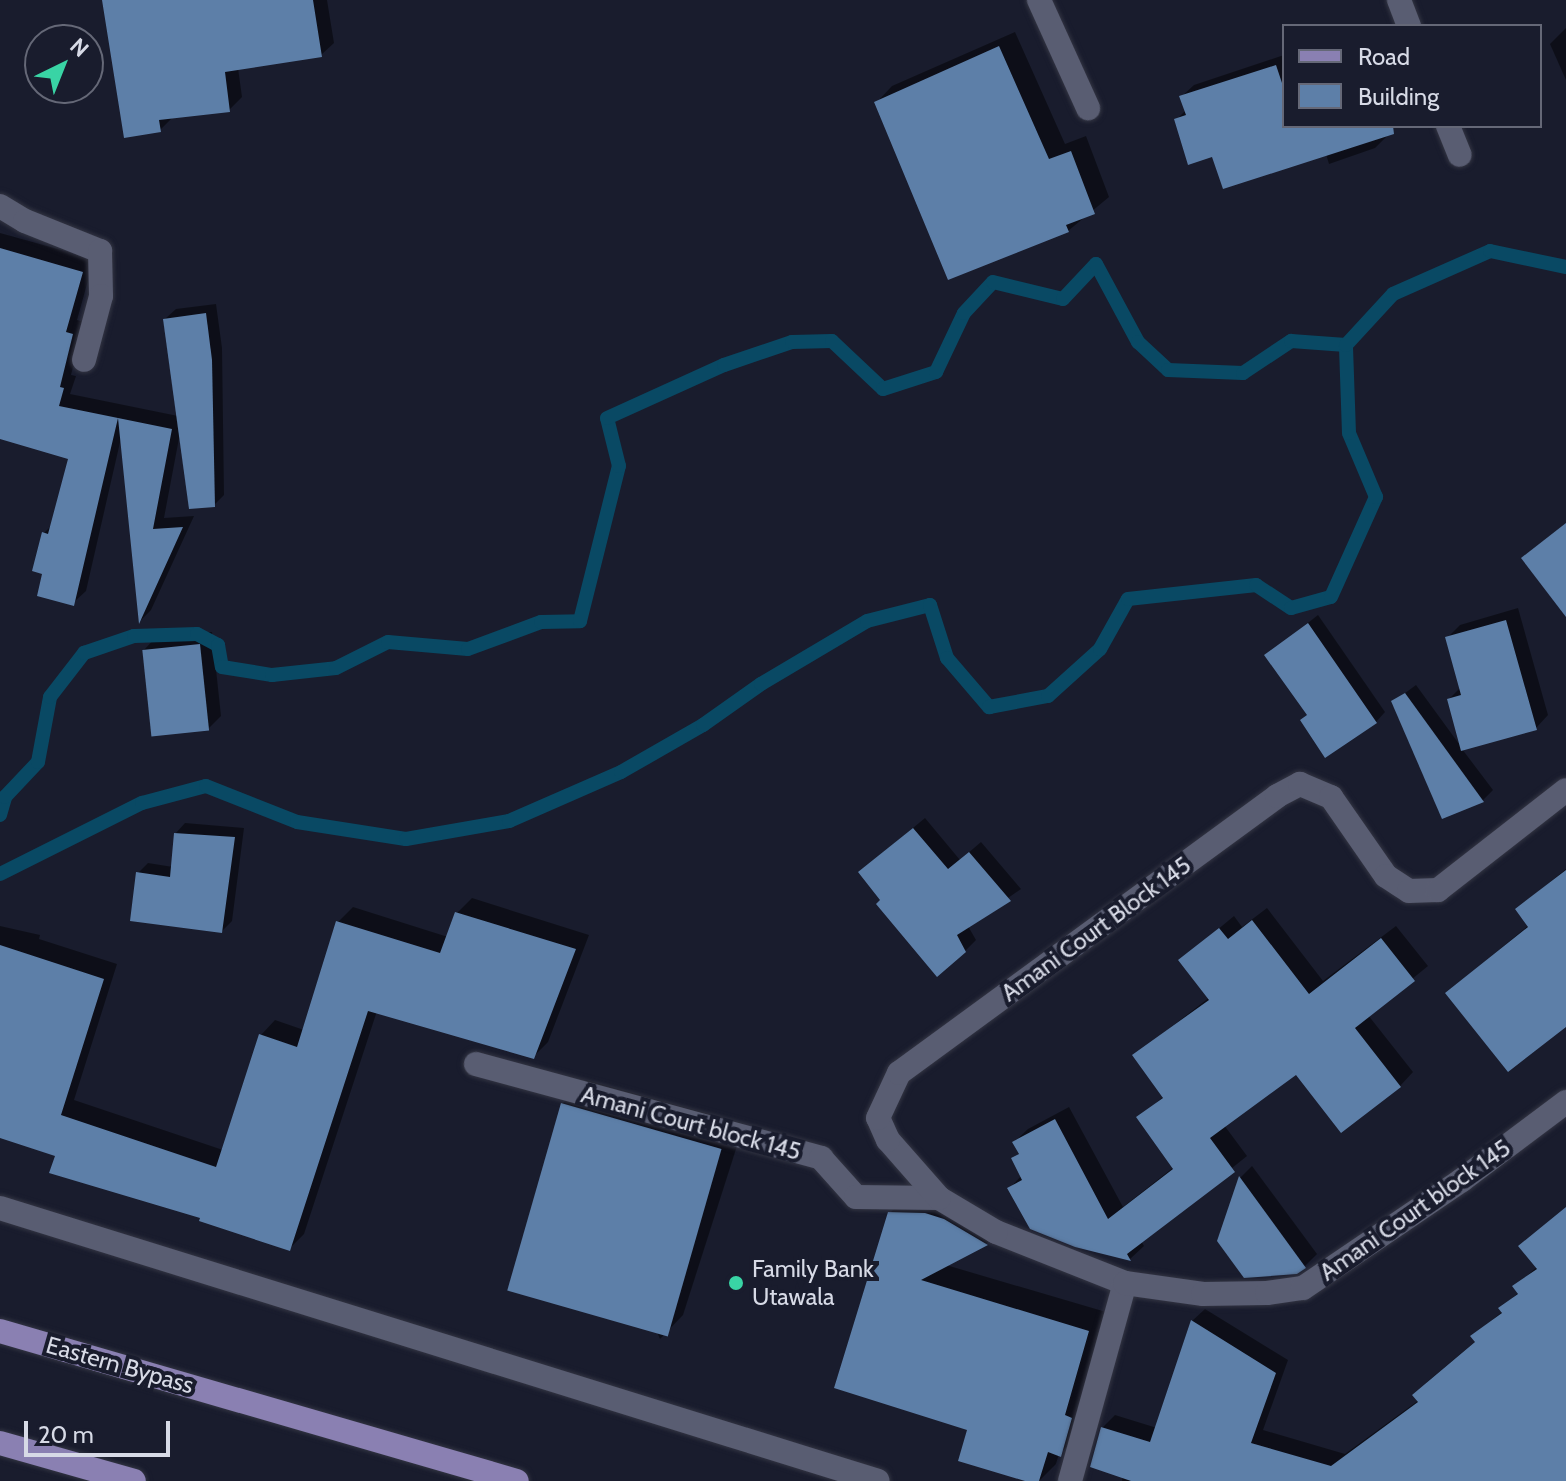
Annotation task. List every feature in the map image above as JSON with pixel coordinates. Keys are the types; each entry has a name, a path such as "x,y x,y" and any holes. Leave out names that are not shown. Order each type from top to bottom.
{"main road":[{"name":"Eastern Bypass","path":"0,1331 517,1481"},
{"path":"0,1443 134,1481"}],"street":[{"path":"1039,0 1088,108"},
{"path":"1399,0 1408,24"},
{"path":"1449,128 1460,155"},
{"path":"0,206 25,221 100,251 101,296 84,360"},
{"name":"Amani Court Block 145","path":"1125,1283 996,1232 939,1198 888,1140 878,1118 899,1073 1277,796 1300,784 1331,797 1386,876 1409,891 1438,890 1566,790"},
{"name":"Amani Court block 145","path":"476,1064 821,1158 856,1197 939,1198"},
{"name":"Amani Court block 145","path":"1125,1283 1203,1294 1267,1293 1303,1288 1462,1180 1566,1102"},
{"path":"0,1208 878,1481"},
{"path":"1070,1481 1125,1283"}],"building":[{"path":"102,0 313,0 322,57 225,72 230,112 159,120 161,132 124,138"},
{"path":"999,46 1049,159 1071,151 1095,214 1066,225 1069,232 948,280 874,102"},
{"path":"1276,65 1282,83 1282,128 1393,128 1394,134 1223,189 1212,157 1188,165 1174,119 1186,115 1179,96"},
{"path":"0,248 83,272 66,332 73,334 60,387 64,388 59,406 118,418 74,606 37,596 42,574 32,571 42,532 48,534 68,459 0,439"},
{"path":"206,313 212,360 215,507 189,509 163,319"},
{"path":"118,418 172,429 153,529 183,527 139,624"},
{"path":"1566,523 1566,617 1521,558"},
{"path":"1506,620 1537,730 1461,751 1447,699 1461,695 1445,637"},
{"path":"1308,623 1377,723 1325,758 1300,720 1307,715 1264,655"},
{"path":"200,644 209,731 151,737 142,650"},
{"path":"1405,693 1484,802 1442,819 1391,701"},
{"path":"913,828 948,869 969,852 1011,901 957,935 966,952 937,977 876,904 880,900 858,872"},
{"path":"174,833 235,837 222,933 130,921 136,872 170,877"},
{"path":"1566,870 1566,1027 1508,1072 1445,993 1528,927 1515,909"},
{"path":"455,912 576,949 534,1059 368,1011 290,1251 199,1221 200,1218 49,1173 55,1156 0,1138 0,945 104,979 61,1115 216,1167 259,1034 297,1047 336,921 440,953"},
{"path":"1252,920 1309,994 1381,938 1415,981 1355,1028 1401,1087 1341,1133 1296,1075 1210,1138 1235,1172 1127,1254 1131,1261 1075,1247 1030,1229 1007,1188 1022,1180 1011,1158 1019,1154 1012,1142 1055,1119 1108,1219 1173,1169 1136,1117 1163,1098 1132,1055 1209,1000 1178,960 1219,928 1228,939"},
{"path":"561,1103 722,1149 668,1336 507,1290"},
{"path":"1239,1176 1306,1268 1297,1274 1244,1278 1217,1241"},
{"path":"1566,1207 1566,1481 1131,1481 1090,1467 1101,1427 1150,1442 1191,1320 1276,1373 1251,1443 1331,1466 1418,1402 1412,1395 1475,1342 1470,1336 1502,1313 1498,1308 1518,1294 1512,1286 1537,1269 1518,1246"},
{"path":"888,1212 925,1213 944,1219 988,1245 921,1280 1089,1331 1065,1415 1072,1418 1061,1457 1048,1452 1039,1481 1025,1481 958,1461 967,1430 834,1388"}],"waterway":[{"path":"0,874 142,803 206,786 297,822 406,839 509,821 621,772 703,725 761,684 867,621 930,605 947,658 989,707 1048,696 1100,649 1128,599 1256,585 1291,608 1331,597 1376,497 1349,433 1346,345 1393,294 1490,251 1566,267"},
{"path":"0,815 5,797 38,762 50,697 84,653 134,636 197,634 218,645 222,667 272,675 336,668 388,642 468,649 541,622 580,621 619,466 607,418 724,365 792,342 832,341 883,389 936,372 964,313 993,282 1063,299 1096,264 1138,342 1168,370 1243,373 1291,341 1346,345"}],"place":[{"name":"Family Bank Utawala","path":"736,1283"}]}
